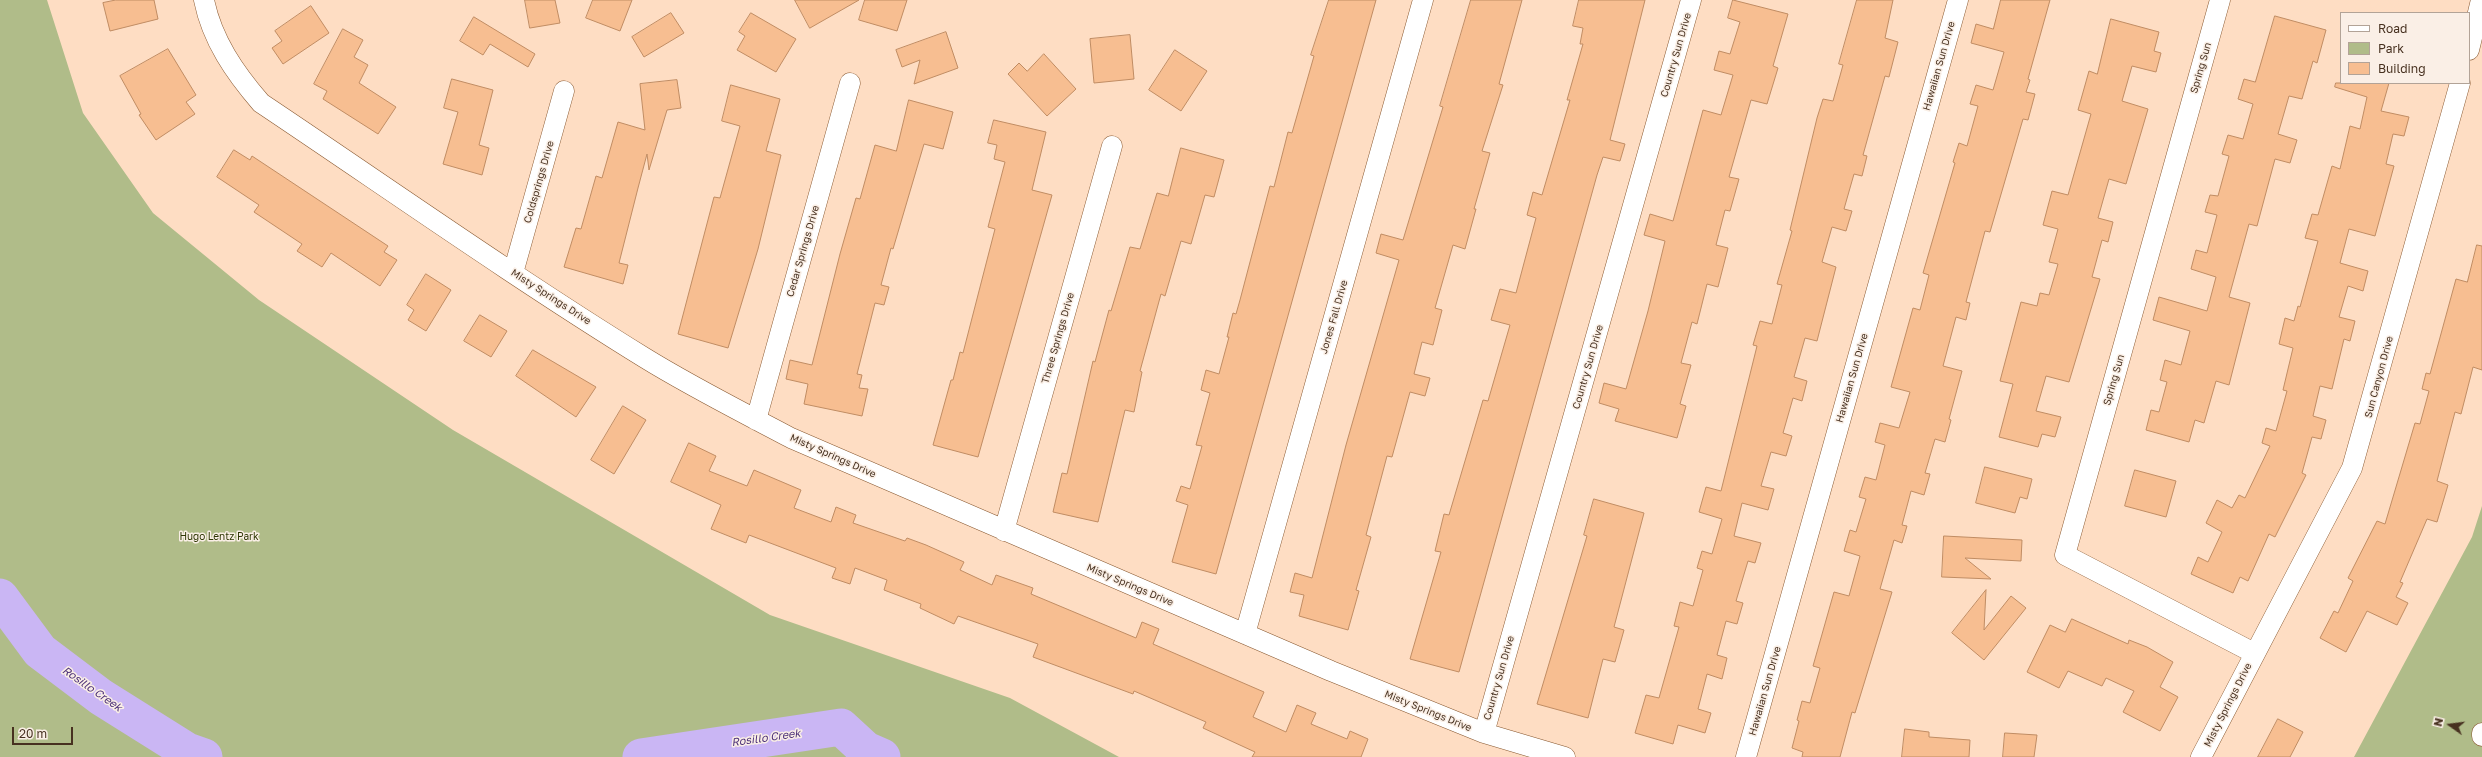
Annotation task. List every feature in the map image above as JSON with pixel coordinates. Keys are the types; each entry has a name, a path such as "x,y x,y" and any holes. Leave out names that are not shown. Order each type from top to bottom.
{"street":[{"name":"Misty Springs Drive","path":"204,0 212,32 232,66 261,103 513,272 646,358 756,420 791,438 1245,634 1484,733 1565,757"},
{"name":"Jones Fall Drive","path":"1245,634 1424,0"},
{"name":"Country Sun Drive","path":"1484,733 1691,0"},
{"name":"Hawaiian Sun Drive","path":"1746,757 1958,0"},
{"name":"Spring Sun","path":"2220,0 2065,555 2254,653"},
{"path":"2470,46 2482,0"},
{"name":"Cedar Springs Drive","path":"756,420 850,83"},
{"name":"Sun Canyon Drive","path":"2254,653 2352,468 2460,84"},
{"name":"Coldsprings Drive","path":"513,272 564,91"},
{"name":"Three Springs Drive","path":"1004,531 1112,146"},
{"name":"Misty Springs Drive","path":"2201,757 2254,653"}],"green space":[{"name":"Hugo Lentz Park","path":"0,0 47,0 83,113 153,213 259,300 453,430 770,615 1010,698 1119,757 0,757"},
{"path":"2482,506 2482,757 2354,757 2472,537"}],"building":[{"path":"116,0 154,0 158,19 110,31 103,3"},
{"path":"525,0 555,0 560,23 530,28"},
{"path":"593,0 632,0 620,31 586,18"},
{"path":"795,0 859,0 810,28"},
{"path":"865,0 907,0 897,31 859,20"},
{"path":"1329,0 1376,0 1216,574 1172,562 1188,505 1176,501 1181,486 1190,489 1202,446 1196,445 1210,393 1201,390 1206,370 1219,374 1229,337 1227,337 1233,313 1236,314 1270,186 1274,187 1288,132 1292,133 1314,56 1311,55"},
{"path":"1471,0 1522,0 1499,84 1503,85 1482,151 1490,153 1474,209 1476,209 1465,249 1453,245 1435,308 1442,310 1433,345 1422,342 1414,374 1430,378 1425,396 1410,392 1392,457 1387,456 1366,535 1371,537 1356,590 1359,591 1348,630 1299,616 1304,595 1290,592 1295,573 1312,578 1346,445 1399,260 1376,253 1381,234 1403,240 1443,107 1440,106"},
{"path":"1579,0 1645,0 1610,140 1625,144 1620,161 1603,157 1597,175 1459,672 1410,659 1441,552 1435,551 1444,514 1449,515 1483,400 1488,401 1510,325 1491,320 1500,289 1516,293 1536,218 1527,215 1533,192 1542,195 1570,100 1567,100 1583,44 1580,44 1583,28 1573,26"},
{"path":"1733,0 1788,14 1773,66 1778,68 1767,104 1751,100 1729,177 1739,179 1730,211 1725,210 1716,245 1728,248 1718,287 1707,284 1697,324 1692,322 1681,363 1691,365 1680,404 1686,406 1677,438 1615,421 1619,409 1599,403 1604,383 1626,389 1648,311 1665,241 1644,235 1650,214 1673,221 1703,110 1721,115 1733,75 1714,70 1719,51 1730,54 1740,22 1728,18"},
{"path":"1857,0 1893,0 1885,38 1898,42 1889,77 1885,76 1863,155 1867,156 1862,176 1854,174 1844,209 1852,211 1846,231 1832,227 1822,262 1836,267 1817,341 1805,338 1794,377 1807,381 1802,401 1793,398 1783,433 1792,436 1786,456 1771,452 1761,486 1774,489 1768,510 1742,503 1734,536 1761,543 1755,563 1748,561 1736,601 1743,603 1737,624 1726,621 1717,655 1727,658 1722,679 1707,674 1698,709 1711,713 1705,733 1678,725 1673,744 1635,733 1646,695 1659,698 1679,627 1674,626 1680,602 1693,606 1703,570 1697,568 1702,551 1712,554 1722,519 1699,512 1706,487 1721,491 1757,346 1753,345 1760,321 1772,324 1782,285 1777,284 1792,231 1790,230 1817,118 1823,99 1833,101 1843,65 1839,64"},
{"path":"2001,0 2050,0 2028,79 2030,80 2026,92 2035,94 2028,120 2023,119 1990,232 1985,231 1966,302 1970,303 1966,320 1956,317 1943,366 1962,371 1949,419 1951,420 1945,442 1935,439 1925,473 1930,474 1924,495 1911,491 1902,525 1907,526 1902,543 1894,540 1880,589 1892,592 1855,713 1852,712 1840,757 1802,757 1803,752 1792,748 1799,721 1797,720 1802,701 1810,703 1820,668 1813,666 1834,592 1849,596 1860,556 1844,551 1850,530 1856,532 1866,499 1859,497 1865,477 1876,480 1885,445 1875,442 1880,423 1899,428 1910,392 1891,387 1913,308 1920,310 1929,275 1923,273 1955,163 1953,162 1959,143 1967,146 1978,106 1970,104 1976,85 1993,90 2004,52 1971,43 1976,24 1993,29"},
{"path":"311,6 329,33 283,64 272,48 282,41 275,31"},
{"path":"671,13 684,33 644,57 632,37"},
{"path":"751,13 796,39 776,72 737,50 745,36 739,32"},
{"path":"2275,16 2326,30 2317,63 2313,61 2302,99 2289,96 2278,134 2297,140 2290,163 2275,159 2257,226 2249,224 2229,297 2250,303 2229,385 2216,381 2204,423 2195,420 2189,442 2146,430 2151,410 2159,412 2167,382 2160,380 2165,360 2181,365 2190,331 2153,320 2159,297 2207,311 2216,277 2191,269 2196,250 2207,253 2217,215 2205,212 2210,195 2218,196 2229,156 2222,154 2228,135 2243,139 2253,104 2238,99 2244,79 2255,82"},
{"path":"474,17 535,54 528,67 490,44 483,55 460,41"},
{"path":"2111,19 2159,32 2154,51 2161,53 2156,72 2132,66 2122,101 2148,109 2126,184 2109,179 2098,218 2113,222 2108,242 2102,240 2092,277 2100,279 2069,382 2046,376 2036,411 2061,417 2055,437 2042,434 2038,447 1999,437 2013,384 2000,381 2021,302 2037,306 2040,293 2049,295 2058,264 2049,262 2058,229 2043,225 2052,191 2068,195 2091,114 2078,110 2089,71 2097,74"},
{"path":"343,29 363,40 354,57 368,65 359,83 396,107 378,134 323,99 327,91 314,84"},
{"path":"946,32 958,68 914,84 920,60 902,67 896,50"},
{"path":"1130,35 1134,79 1094,83 1090,39"},
{"path":"168,49 196,95 186,102 195,114 156,140 139,115 141,114 120,76"},
{"path":"1175,50 1207,71 1181,111 1149,90"},
{"path":"1044,54 1076,89 1047,116 1008,74 1019,63 1027,71"},
{"path":"452,79 493,90 479,145 489,148 482,175 443,164 458,112 444,108"},
{"path":"677,80 681,108 667,110 649,170 647,154 619,263 628,265 623,284 564,267 576,228 581,229 596,176 602,178 618,122 645,130 640,84"},
{"path":"2336,83 2389,84 2381,111 2409,117 2404,136 2393,134 2386,164 2394,166 2375,236 2349,229 2340,263 2368,271 2363,291 2348,286 2339,317 2355,321 2350,341 2344,339 2332,389 2320,386 2313,416 2326,420 2321,439 2312,437 2302,473 2306,475 2275,537 2269,534 2248,581 2240,577 2233,593 2191,574 2198,557 2208,562 2222,532 2206,523 2217,500 2232,508 2239,495 2245,498 2270,446 2262,443 2266,428 2276,431 2287,391 2283,390 2293,348 2279,344 2285,318 2294,321 2298,306 2300,307 2318,241 2305,238 2312,214 2318,215 2332,166 2340,169 2350,126 2360,129 2367,97 2335,87"},
{"path":"731,85 780,99 766,151 781,155 758,249 728,348 678,334 714,197 720,198 740,126 722,121"},
{"path":"909,100 953,112 943,149 924,144 893,249 891,248 881,285 889,287 884,305 875,303 857,374 862,375 859,388 868,389 862,416 804,404 808,384 786,379 790,360 812,365 840,254 856,198 860,199 875,145 896,151"},
{"path":"994,120 1046,132 1032,190 1052,195 978,457 933,445 960,352 963,353 995,229 988,227 1005,162 994,159 997,145 988,143"},
{"path":"1181,148 1224,160 1214,197 1205,195 1191,244 1181,241 1165,296 1161,294 1140,371 1142,372 1134,412 1125,410 1098,522 1053,512 1062,473 1067,474 1093,361 1095,362 1109,310 1111,311 1130,247 1140,249 1157,193 1168,196"},
{"path":"234,150 250,160 252,156 388,246 384,252 397,260 380,286 331,253 322,267 297,251 302,244 254,212 259,205 217,177"},
{"path":"2477,245 2482,246 2482,370 2473,367 2461,414 2455,412 2437,481 2448,485 2437,522 2427,519 2400,582 2403,583 2396,597 2408,603 2397,625 2367,611 2346,652 2320,638 2334,611 2338,613 2353,581 2348,578 2377,521 2385,524 2415,423 2420,424 2429,391 2422,389 2426,373 2430,374 2456,279 2467,282"},
{"path":"426,274 451,290 426,331 408,320 414,310 407,305"},
{"path":"480,315 507,331 491,357 464,341"},
{"path":"533,350 596,387 576,417 516,376"},
{"path":"623,406 646,420 614,474 591,460"},
{"path":"689,443 716,456 709,471 747,486 754,470 801,490 794,508 831,522 836,507 856,515 853,523 905,541 907,538 964,562 960,570 992,585 996,575 1033,588 1031,594 1136,638 1142,622 1159,629 1153,644 1264,692 1253,717 1286,732 1297,705 1316,713 1311,724 1347,739 1350,731 1368,739 1361,757 1252,757 1255,752 1203,728 1206,722 1134,691 1133,694 1033,657 1038,644 958,616 954,624 920,608 921,604 884,590 887,580 855,568 850,584 832,578 836,568 749,535 746,543 711,529 721,505 671,482"},
{"path":"1985,467 2032,479 2027,499 2020,497 2015,513 1976,503"},
{"path":"2135,470 2176,481 2166,517 2125,506"},
{"path":"1594,499 1644,513 1614,627 1624,630 1615,662 1603,659 1588,718 1537,704 1587,536 1584,535"},
{"path":"1944,536 2022,540 2021,561 1965,558 1991,579 1942,577"},
{"path":"1986,590 1984,630 2011,596 2026,608 1984,660 1952,633"},
{"path":"2072,619 2128,644 2129,640 2147,647 2173,662 2160,687 2178,697 2160,731 2123,712 2134,691 2106,678 2102,686 2068,671 2059,688 2027,672 2050,625 2065,632"},
{"path":"2278,719 2303,732 2290,757 2258,757"},
{"path":"1905,729 1929,732 1929,737 1970,740 1969,757 1902,757"},
{"path":"2005,733 2037,735 2034,757 2003,757"}],"waterway":[{"name":"Rosillo Creek","path":"0,597 40,651 101,697 187,751 204,757"},
{"name":"Rosillo Creek","path":"641,757 841,727 866,750 882,757"}]}
